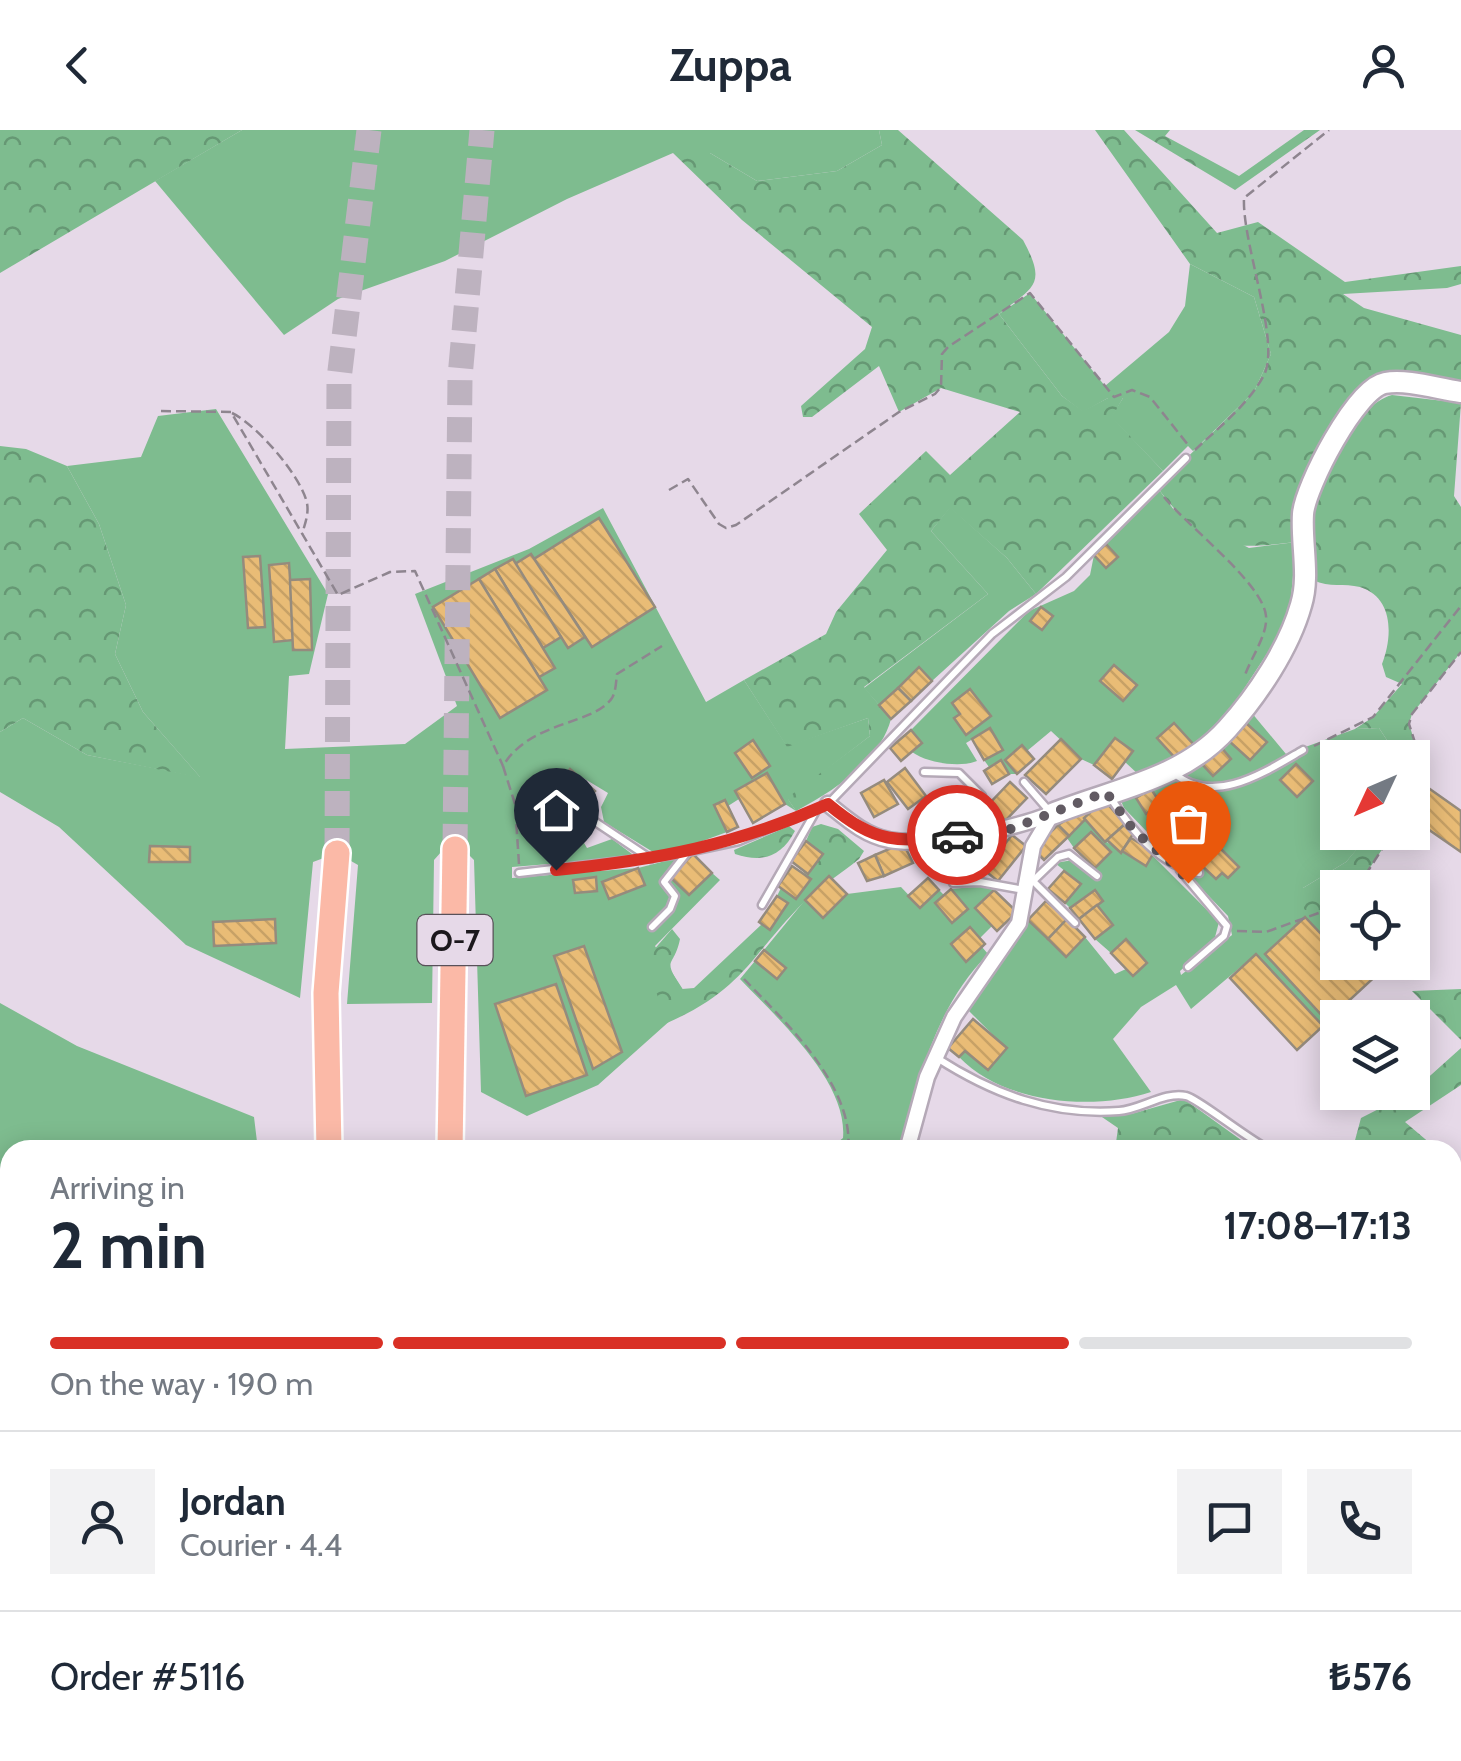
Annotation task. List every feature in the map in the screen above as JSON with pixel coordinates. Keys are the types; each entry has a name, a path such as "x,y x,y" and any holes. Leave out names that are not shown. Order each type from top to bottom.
{"highway":[{"name":"O-7","path":"450,1140 455,849"},
{"path":"329,1140 326,993 337,853"}],"street":[{"path":"823,806 856,827 888,840 1008,830 1106,792 1173,772 1216,741 1254,694 1302,605 1306,582 1303,509 1352,410 1386,382 1461,392"},
{"path":"910,1140 936,1057 954,1018 1019,922 1029,882 1032,846 1052,814"}],"lane":[{"path":"762,905 823,806 992,634 1066,577 1186,458"},
{"path":"1173,772 1186,784 1204,789 1226,786 1261,774 1303,750"},
{"path":"924,772 959,773 982,796 960,834"},
{"path":"1024,782 1052,814"},
{"path":"1106,792 1134,831 1180,870 1220,915 1226,930 1188,967"},
{"path":"519,873 651,859 739,841 823,806"},
{"path":"591,819 651,859"},
{"path":"652,927 670,908 675,896 664,882 665,876 688,852"},
{"path":"953,883 1029,882 1058,857 1069,854 1097,876"},
{"path":"1180,870 1198,872"},
{"path":"1029,882 1076,923"},
{"path":"936,1057 994,1092 1047,1106 1122,1111 1171,1097 1191,1096 1252,1140"}],"path":[{"path":"1186,458 1254,392 1271,354 1243,222 1244,198 1329,130"},
{"path":"669,490 688,479 719,524 726,528 736,524 899,412 935,394 941,388 942,354 948,347 1030,293 1114,396 1132,390 1150,397 1193,451"},
{"path":"161,410 231,412 245,419 269,443 304,494 308,515 302,534"},
{"path":"231,412 338,595 390,572 415,571 503,766 515,804 519,873"},
{"path":"1157,488 1174,510 1212,543 1262,605 1265,626 1243,682 1244,691 1254,694"},
{"path":"1303,750 1373,717 1461,606"},
{"path":"503,766 518,744 604,705 611,698 617,674 662,646"},
{"path":"1414,740 1409,724 1412,714 1461,652"},
{"path":"1226,930 1266,932 1320,912"},
{"path":"744,979 806,1046 822,1070 848,1128 848,1140"}],"green space":[{"path":"0,130 242,130 0,273"},
{"path":"242,130 879,130 882,145 837,171 757,181 710,153 673,153 567,199 445,261 338,299 284,335 155,181"},
{"path":"879,130 898,130 1023,240 1035,267 1033,284 999,314 1062,396 1083,411 1108,398 1123,398 1112,417 1163,471 1036,594 1007,558 950,508 931,531 988,594 864,687 891,719 885,734 853,774 796,811 787,798 870,736 868,718 787,747 744,680 826,634 836,612 887,550 859,514 926,451 950,475 1020,412 941,388 899,412 879,366 812,417 803,417 801,406 865,349 872,327 742,220 673,153 710,153 757,181 837,171 882,145"},
{"path":"1095,130 1124,130 1217,233 1258,222 1345,282 1461,266 1461,284 1447,288 1343,294 1364,308 1461,335 1461,381 1399,372 1375,377 1348,404 1293,509 1296,542 1250,546 1216,541 1188,523 1157,487 1254,392 1271,354 1254,297 1190,264"},
{"path":"1135,130 1170,130 1165,136 1239,176 1304,130 1320,130 1235,190"},
{"path":"1190,264 1254,297 1271,354 1254,392 1193,451 1188,446 1163,471 1111,417 1123,398 1108,398 1083,412 1062,396 999,314 1030,293 1105,386 1169,332 1185,306"},
{"path":"1392,395 1461,403 1454,496 1461,507 1461,652 1412,714 1409,724 1414,740 1387,740 1379,728 1355,729 1373,717 1402,684 1386,677 1382,664 1389,632 1380,600 1360,587 1313,580 1311,526 1323,476 1341,441 1379,401"},
{"path":"216,409 328,594 309,674 289,676 285,749 405,744 457,706 415,594 529,549 603,508 706,702 744,680 787,746 868,718 870,736 788,799 796,811 785,804 767,773 736,791 739,799 728,806 725,800 715,805 727,832 686,847 653,852 604,822 601,807 608,793 570,770 552,788 546,780 539,785 558,809 565,804 568,809 549,822 560,840 580,836 587,848 612,839 636,857 512,867 512,878 638,868 693,854 671,876 688,895 712,873 720,880 655,946 691,1002 598,1085 527,1116 481,1092 474,860 465,851 442,851 434,860 432,1003 347,1004 358,865 337,853 313,862 300,998 186,945 59,827 0,792 0,732 23,718 87,755 200,777 143,712 115,654 126,605 99,524 67,466 141,457 158,416"},
{"path":"0,446 26,449 67,466 99,524 126,605 115,654 143,712 201,778 87,755 23,718 0,732"},
{"path":"1157,487 1174,510 1249,548 1296,542 1289,620 1221,724 1194,745 1174,723 1158,738 1177,760 1139,775 1125,762 1133,751 1115,738 1094,765 1081,759 1051,731 1027,751 1022,745 1006,759 1017,774 1009,774 1001,760 989,767 984,760 1002,750 990,729 966,743 977,761 944,763 912,752 922,743 911,730 1029,611 1074,591 1090,575 1094,555"},
{"path":"950,507 1007,558 1036,594 1009,611 932,681 919,668 879,705 864,688 988,594 931,531"},
{"path":"1251,712 1286,754 1320,742 1320,850 1356,850 1333,870 1320,870 1320,878 1303,888 1307,913 1320,910 1320,933 1305,917 1265,954 1320,1013 1320,1023 1256,954 1191,1009 1176,985 1141,1007 1113,1039 1151,1092 1077,1102 1024,1094 978,1073 959,1057 966,1047 988,1070 1006,1048 967,1009 1028,920 1065,957 1085,937 1115,974 1126,969 1133,976 1126,939 1111,953 1095,939 1113,925 1097,905 1103,900 1095,890 1070,908 1065,903 1081,884 1055,863 1073,860 1098,880 1101,875 1095,868 1111,853 1091,832 1074,848 1067,838 1085,819 1105,841 1145,866 1152,855 1219,922 1214,941 1180,971 1181,975 1232,935 1228,916 1124,808 1118,794 1157,784 1195,768 1228,745"},
{"path":"1379,728 1387,740 1325,740 1355,729"},
{"path":"821,824 838,829 864,851 859,859 804,902 730,984 667,1023 645,960 672,929 680,939 672,971 682,989 694,988 762,924 770,929 788,904 777,896 781,888 797,899 811,879 796,865 809,874 823,854 806,841 812,827"},
{"path":"789,826 795,831 784,847 770,856 735,854 734,850"},
{"path":"1356,850 1382,850 1368,870 1333,870"},
{"path":"1320,878 1320,911 1307,914 1298,897 1303,888"},
{"path":"982,886 994,890 975,908 992,926 980,938 970,927 966,961 982,947 988,954 942,1021 902,1140 840,1140 842,1116 822,1073 790,1031 740,979 755,961 778,978 786,968 764,950 805,900 824,918 847,894 901,887 920,907 939,890 944,895 935,904 952,922 968,909 951,889"},
{"path":"1461,989 1461,1040 1430,1009 1430,1000 1421,1000 1412,991"},
{"path":"0,1003 77,1046 254,1117 257,1140 0,1140"},
{"path":"1461,1048 1461,1085 1430,1105 1430,1076"},
{"path":"1184,1099 1241,1140 1116,1140 1118,1128 1099,1115 1131,1114"},
{"path":"1377,1110 1423,1110 1405,1122 1426,1140 1355,1140 1361,1118"}],"building":[{"path":"599,518 655,607 592,647 534,559"},
{"path":"1106,544 1118,557 1106,568 1094,555"},
{"path":"531,554 585,637 568,648 515,564"},
{"path":"260,556 265,627 248,628 243,557"},
{"path":"513,559 561,637 543,648 495,569"},
{"path":"289,563 294,640 274,642 269,565"},
{"path":"495,569 555,668 539,677 479,579"},
{"path":"310,579 312,650 293,650 290,580"},
{"path":"479,579 547,690 500,718 433,607"},
{"path":"1041,607 1053,616 1042,630 1030,621"},
{"path":"1114,665 1137,685 1123,701 1100,681"},
{"path":"919,667 932,681 911,701 898,688"},
{"path":"898,688 911,701 891,719 879,705"},
{"path":"970,689 991,716 966,735 954,718 960,714 952,703"},
{"path":"1174,723 1194,745 1177,760 1157,738"},
{"path":"1246,723 1267,742 1250,760 1229,741"},
{"path":"990,728 1003,750 984,760 972,739"},
{"path":"911,730 922,743 901,761 890,748"},
{"path":"1115,738 1133,751 1112,779 1094,765"},
{"path":"1061,739 1081,759 1046,794 1025,775"},
{"path":"753,740 770,766 752,778 735,753"},
{"path":"1022,745 1034,759 1017,774 1005,760"},
{"path":"1221,747 1231,759 1213,776 1202,764"},
{"path":"1001,760 1009,774 992,784 984,771"},
{"path":"1296,764 1313,781 1297,797 1280,780"},
{"path":"905,768 926,796 908,809 887,782"},
{"path":"570,769 595,791 580,807 556,786"},
{"path":"767,773 785,804 753,823 735,791"},
{"path":"546,780 565,804 558,809 539,785"},
{"path":"884,780 898,804 874,817 861,793"},
{"path":"1010,782 1027,798 1005,821 988,805"},
{"path":"1151,789 1161,804 1146,814 1136,798"},
{"path":"1430,789 1461,811 1461,852 1430,830"},
{"path":"1099,799 1102,802 1069,836 1058,825"},
{"path":"725,800 738,827 727,832 714,805"},
{"path":"1104,800 1125,824 1105,842 1084,818"},
{"path":"572,806 585,833 572,841 568,835 560,840 549,822"},
{"path":"1058,825 1069,836 1044,860 1033,849"},
{"path":"1124,825 1133,834 1121,853 1107,840"},
{"path":"1091,832 1111,852 1095,868 1074,848"},
{"path":"979,834 994,849 971,872 956,857"},
{"path":"1012,835 1026,846 998,881 984,870"},
{"path":"1131,838 1154,852 1146,866 1122,851"},
{"path":"806,841 823,854 808,874 791,861"},
{"path":"903,843 913,863 884,876 875,855"},
{"path":"1217,845 1239,867 1228,878 1222,873 1216,879 1199,863"},
{"path":"150,846 190,847 190,862 149,862"},
{"path":"693,854 712,873 689,895 670,877"},
{"path":"875,855 884,876 867,881 858,863"},
{"path":"792,866 811,879 796,899 778,886"},
{"path":"638,868 645,885 609,899 602,882"},
{"path":"1064,871 1081,884 1065,903 1048,889"},
{"path":"829,876 847,894 823,918 805,900"},
{"path":"596,877 597,891 575,893 573,880"},
{"path":"928,878 939,890 920,908 908,896"},
{"path":"951,889 968,909 952,923 935,903"},
{"path":"994,890 1017,912 997,931 975,908"},
{"path":"1095,890 1103,901 1079,919 1070,908"},
{"path":"777,896 788,903 770,930 759,922"},
{"path":"1046,901 1068,919 1048,939 1028,920"},
{"path":"1097,905 1113,925 1095,939 1079,919"},
{"path":"1305,917 1320,933 1320,980 1371,980 1350,1000 1320,1000 1320,1013 1265,954"},
{"path":"275,919 276,943 214,946 213,922"},
{"path":"1067,919 1085,937 1066,957 1048,939"},
{"path":"970,927 985,944 966,962 951,944"},
{"path":"1126,939 1147,963 1133,976 1111,953"},
{"path":"584,946 622,1052 593,1069 554,956"},
{"path":"764,950 786,968 777,979 755,961"},
{"path":"1256,954 1320,1023 1320,1029 1297,1050 1230,978"},
{"path":"556,984 587,1075 526,1096 495,1004"},
{"path":"973,1019 1007,1048 988,1070 965,1051 959,1057 948,1048"}],"tunnel":[{"path":"337,853 339,379 369,130"},
{"path":"455,849 460,377 482,130"}],"way so far":[{"path":"957,835 1008,830 1106,792 1134,831 1180,870 1188,883"}],"route":[{"path":"556,870 631,863 739,841 828,804 856,827 888,840 957,835"}]}
